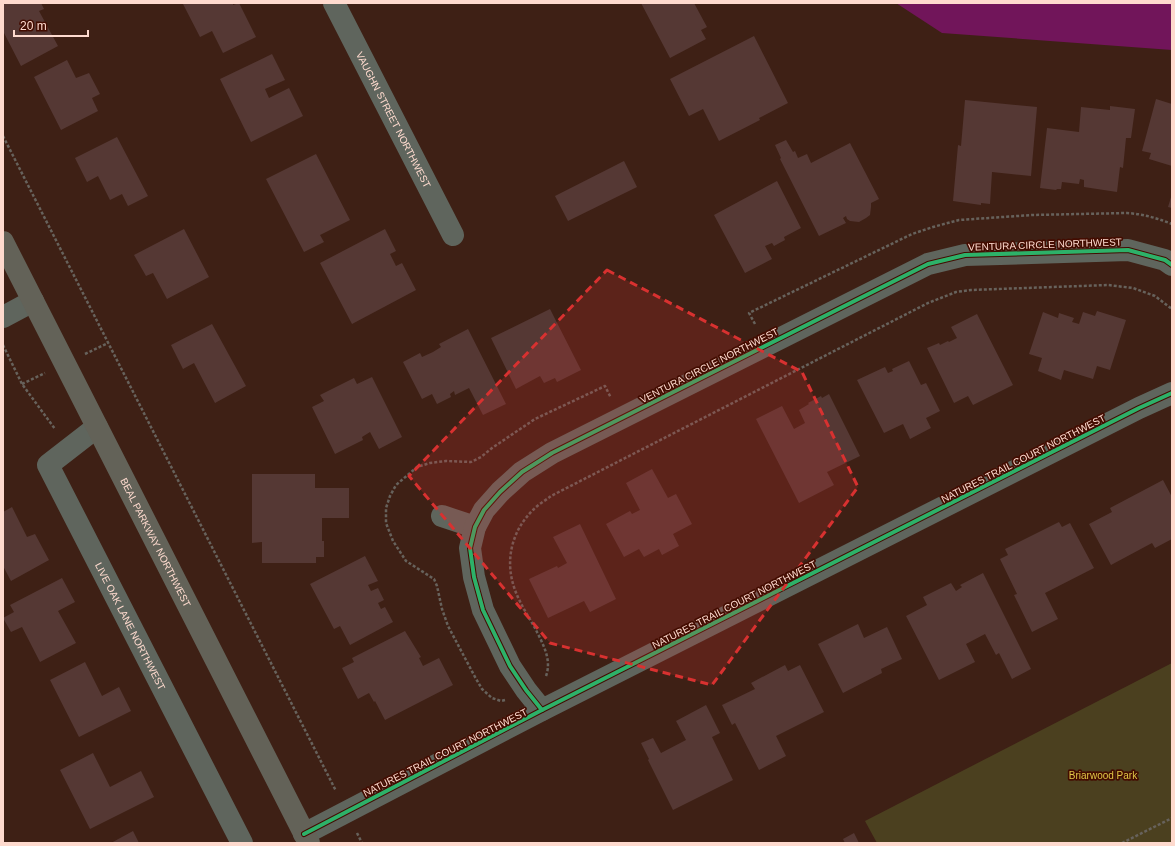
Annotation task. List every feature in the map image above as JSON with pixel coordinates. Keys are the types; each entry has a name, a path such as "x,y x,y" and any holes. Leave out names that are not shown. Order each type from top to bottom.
{"main road":[{"name":"BEAL PARKWAY NORTHWEST","path":"3,242 307,838"}],"street":[{"name":"VAUGHN STREET NORTHWEST","path":"334,3 453,235"},
{"name":"VENTURA CIRCLE NORTHWEST","path":"542,710 510,666 483,610 474,577 470,548 475,527 484,510 500,492 522,472 552,453 928,264 965,255 1128,250 1165,260 1172,265"},
{"path":"3,317 33,301"},
{"name":"NATURES TRAIL COURT NORTHWEST","path":"307,838 346,812 542,710 1139,408 1172,393"},
{"name":"LIVE OAK LANE NORTHWEST","path":"97,427 48,465 242,843"},
{"path":"442,516 475,527"}],"path":[{"path":"3,136 362,843"},
{"path":"622,418 605,386 535,420 492,448 481,457 471,462 446,461 430,463 417,467 396,485 390,496 386,508 386,523 393,541 406,561 434,579 448,626 474,677 482,689 492,698 511,700 528,692 544,679 548,670 547,656 542,641 515,590 511,570 511,551 514,537 524,520 535,508 551,496 928,303 956,292 971,290 1108,285 1133,288 1156,296 1172,309"},
{"path":"1122,843 1172,818"}],"highlighted area":[{"path":"607,270 802,372 858,487 712,685 550,643 409,476"}],"green space":[{"name":"Briarwood Park","path":"1172,663 1172,843 877,843 865,821"}],"shaded area":[{"path":"896,3 1172,3 1172,50 942,33"}],"building":[{"path":"3,3 41,3 44,9 39,11 58,46 21,66 3,31"},
{"path":"233,3 233,5 239,3 256,37 223,53 212,31 200,37 183,4"},
{"path":"641,3 694,3 707,27 701,30 706,39 670,58"},
{"path":"754,36 788,103 759,118 760,120 719,141 703,109 689,116 670,79"},
{"path":"272,54 285,80 265,89 269,98 289,88 303,116 251,142 220,79"},
{"path":"67,60 76,78 89,73 100,94 92,98 98,111 61,130 34,77"},
{"path":"1156,99 1172,104 1172,166 1149,159 1151,153 1142,151"},
{"path":"965,100 1037,107 1031,176 992,172 990,204 981,203 981,205 953,201 958,145 961,146"},
{"path":"1110,106 1135,109 1131,138 1126,138 1123,168 1120,167 1117,192 1084,187 1084,180 1080,179 1079,184 1062,182 1061,189 1056,190 1040,188 1047,128 1079,132 1081,107 1110,110"},
{"path":"117,137 148,196 128,206 122,194 110,200 98,176 87,182 75,158"},
{"path":"786,140 793,152 795,151 798,158 807,154 811,163 850,143 879,199 871,203 870,215 859,222 850,221 846,216 843,218 846,223 819,236 780,159 781,158 775,145"},
{"path":"316,154 350,220 320,235 324,242 304,252 266,179"},
{"path":"624,161 637,187 568,221 555,196"},
{"path":"777,181 801,228 784,237 785,240 774,246 772,243 765,246 772,259 745,273 714,215"},
{"path":"1172,194 1172,208 1168,207"},
{"path":"184,229 209,277 167,299 153,273 146,276 134,255"},
{"path":"385,229 396,251 390,254 396,266 402,263 416,290 352,324 320,263"},
{"path":"550,309 581,370 557,382 555,378 544,383 540,376 516,389 491,338"},
{"path":"1097,311 1126,320 1110,370 1097,366 1093,379 1064,370 1061,380 1038,371 1042,358 1029,354 1043,312 1058,318 1059,313 1074,318 1072,322 1079,324 1083,312 1095,316"},
{"path":"977,314 1013,385 973,405 968,396 954,403 927,348 939,343 940,345 948,341 949,342 957,338 951,327"},
{"path":"212,324 246,386 215,403 194,363 183,369 171,345"},
{"path":"468,329 506,404 483,415 469,388 455,395 454,391 450,394 451,397 437,404 432,394 422,399 403,362 420,353 422,357 433,352 441,347 439,344"},
{"path":"909,361 921,385 926,383 940,411 926,418 931,428 910,439 903,424 884,433 857,380 885,367 888,373 893,371 892,369"},
{"path":"372,377 402,437 379,449 370,432 362,437 363,440 335,454 312,407 324,401 320,395 354,378 357,384"},
{"path":"829,394 860,456 827,472 834,485 799,503 756,419 782,406 794,429 805,423 799,410 821,396 822,398"},
{"path":"652,469 668,498 676,494 692,524 673,534 679,546 662,555 659,549 644,557 639,549 624,557 606,524 630,511 632,514 640,510 626,483"},
{"path":"252,474 315,474 315,488 349,488 349,518 322,518 324,557 316,557 316,563 262,563 262,542 252,543"},
{"path":"1163,480 1172,497 1172,539 1155,548 1152,543 1111,565 1089,524 1112,512 1110,508"},
{"path":"12,507 27,537 35,534 49,560 11,581 3,566 3,512"},
{"path":"1059,522 1062,527 1070,523 1094,568 1045,593 1058,619 1032,632 1014,595 1017,594 1000,559 1008,555 1005,549"},
{"path":"580,524 616,599 590,612 584,601 548,618 529,579 567,563 553,537"},
{"path":"365,556 378,581 368,585 371,591 378,588 384,600 378,603 381,609 385,607 393,622 350,645 340,626 334,629 310,584"},
{"path":"983,573 1031,669 1012,679 999,653 996,655 985,634 966,644 975,662 939,680 906,616 927,605 923,597 951,583 956,591 962,587 960,585"},
{"path":"62,578 75,602 58,611 76,643 40,662 22,627 11,632 3,618 14,612 10,605"},
{"path":"858,624 864,638 887,627 902,659 881,669 882,673 843,693 818,644"},
{"path":"405,631 421,657 419,658 423,666 439,658 453,685 385,720 369,693 358,699 342,668 354,662 352,658"},
{"path":"85,662 102,696 119,687 131,711 79,737 50,680"},
{"path":"785,665 788,671 800,665 824,712 776,736 786,756 759,770 735,723 732,725 722,705 755,689 751,683"},
{"path":"706,705 720,733 712,737 733,780 673,810 641,743 653,738 661,753 686,740 676,721"},
{"path":"93,753 110,787 141,771 154,797 90,829 60,770"},
{"path":"133,831 139,843 111,843"},
{"path":"854,833 859,843 845,843 843,839"}],"cycle path":[{"path":"542,710 510,666 483,610 474,577 470,548 475,527 484,510 500,492 522,472 552,453 928,264 965,255 1128,250 1165,260 1172,265"},
{"path":"304,834 542,710 1139,408 1172,393"}]}
